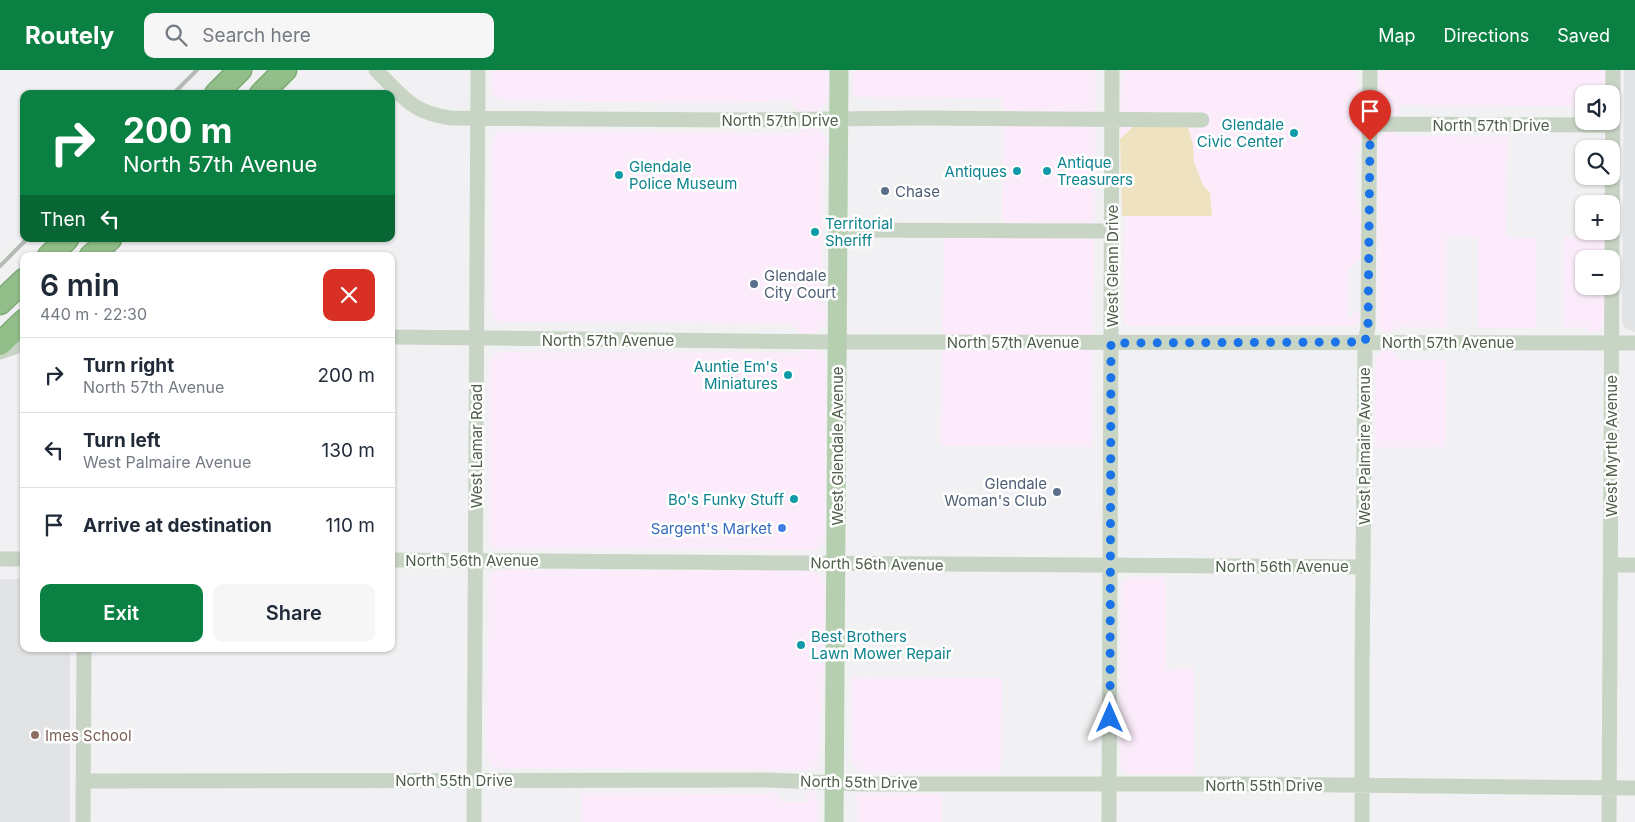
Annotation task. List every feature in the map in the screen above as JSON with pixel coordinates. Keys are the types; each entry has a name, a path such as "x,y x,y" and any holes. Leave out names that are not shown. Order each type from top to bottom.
{"highway":[{"path":"220,90 240,70"},
{"path":"265,90 286,70"},
{"path":"53,252 64,242"},
{"path":"95,252 107,242"},
{"path":"0,303 20,284"},
{"path":"0,344 20,325"}],"main road":[{"name":"West Glendale Avenue","path":"834,822 839,70"}],"street":[{"name":"North 57th Drive","path":"376,70 417,109 440,117 737,120 1202,120"},
{"name":"West Lamar Road","path":"474,822 478,70"},
{"name":"West Glenn Drive","path":"1110,822 1112,70"},
{"name":"West Palmaire Avenue","path":"1362,822 1365,342 1368,327 1370,70"},
{"name":"West Myrtle Avenue","path":"1613,70 1613,85"},
{"name":"North 57th Drive","path":"1370,124 1575,125"},
{"name":"West Myrtle Avenue","path":"1609,822 1612,130"},
{"path":"838,230 1112,231"},
{"name":"North 57th Avenue","path":"395,338 837,342 1635,343"},
{"path":"0,352 20,345"},
{"path":"0,559 20,559"},
{"name":"North 56th Avenue","path":"395,560 475,559 836,564 1363,567"},
{"path":"1611,565 1635,565"},
{"path":"83,822 84,652"},
{"name":"North 55th Drive","path":"83,780 767,780 810,781 835,784 1363,785 1635,788"}],"shaded area":[{"path":"491,70 828,70 828,97 826,104 814,112 798,111 791,101 721,103 505,101 495,97 492,92"},
{"path":"853,70 1096,70 1092,447 940,446 944,234 1002,233 1003,98 853,97"},
{"path":"1124,70 1357,70 1361,97 1361,143 1357,158 1356,196 1361,213 1360,259 1348,270 1348,319 1360,309 1360,319 1356,325 1130,326 1124,322 1125,171 1120,153 1121,85"},
{"path":"1378,70 1605,70 1605,85 1575,85 1575,106 1401,105 1398,107 1402,115 1387,115 1378,106"},
{"path":"1624,70 1635,70 1635,332 1625,328 1622,321"},
{"path":"804,127 814,127 823,132 828,141 828,154 823,160 822,306 827,311 826,322 819,331 799,333 792,324 501,322 494,319 492,313 492,141 495,134 501,131 800,133"},
{"path":"1133,127 1188,127 1193,144 1194,162 1203,185 1210,193 1212,216 1122,216 1120,139"},
{"path":"1394,131 1398,135 1508,137 1506,237 1536,238 1536,328 1478,328 1478,237 1447,237 1447,328 1398,327 1391,332 1385,332 1377,326 1377,139 1385,132"},
{"path":"1564,237 1575,237 1575,240 1605,240 1604,250 1575,250 1575,295 1604,295 1604,323 1601,329 1596,332 1589,332 1588,328 1563,327"},
{"path":"803,349 819,351 824,356 826,362 825,534 823,543 819,548 813,550 500,549 491,546 489,541 489,363 493,354 500,352 803,353"},
{"path":"1384,349 1392,349 1400,360 1445,360 1446,447 1375,448 1376,357"},
{"path":"500,570 813,571 819,574 823,579 825,587 824,676 819,760 817,765 814,769 808,770 757,770 497,768 491,765 486,753 489,578 492,572"},
{"path":"1130,577 1166,577 1166,669 1194,668 1194,774 1129,774 1123,770 1120,764 1121,585"},
{"name":"Imes School","path":"0,579 20,579 20,652 70,652 70,822 0,822"},
{"path":"851,677 1002,678 1001,773 869,773 857,769 851,757"},
{"path":"775,790 782,802 808,802 805,791 814,791 819,802 819,822 581,822 582,793 771,794"},
{"path":"857,793 942,794 942,822 857,822"}],"railway":[{"path":"177,90 197,70"},
{"path":"0,266 24,242"}],"place":[{"name":"Glendale Civic Center","path":"1294,133"},
{"name":"Antiques","path":"1017,171"},
{"name":"Antique Treasurers","path":"1047,171"},
{"name":"Glendale Police Museum","path":"619,175"},
{"name":"Chase","path":"885,191"},
{"name":"Territorial Sheriff","path":"815,232"},
{"name":"Glendale City Court","path":"754,284"},
{"name":"Auntie Em's Miniatures","path":"788,375"},
{"name":"Glendale Woman's Club","path":"1057,492"},
{"name":"Bo's Funky Stuff","path":"794,499"},
{"name":"Sargent's Market","path":"782,528"},
{"name":"Best Brothers Lawn Mower Repair","path":"801,645"},
{"name":"Imes School","path":"35,735"}],"route":[{"path":"1110,718 1111,343 1365,342 1368,327 1370,141"}]}
